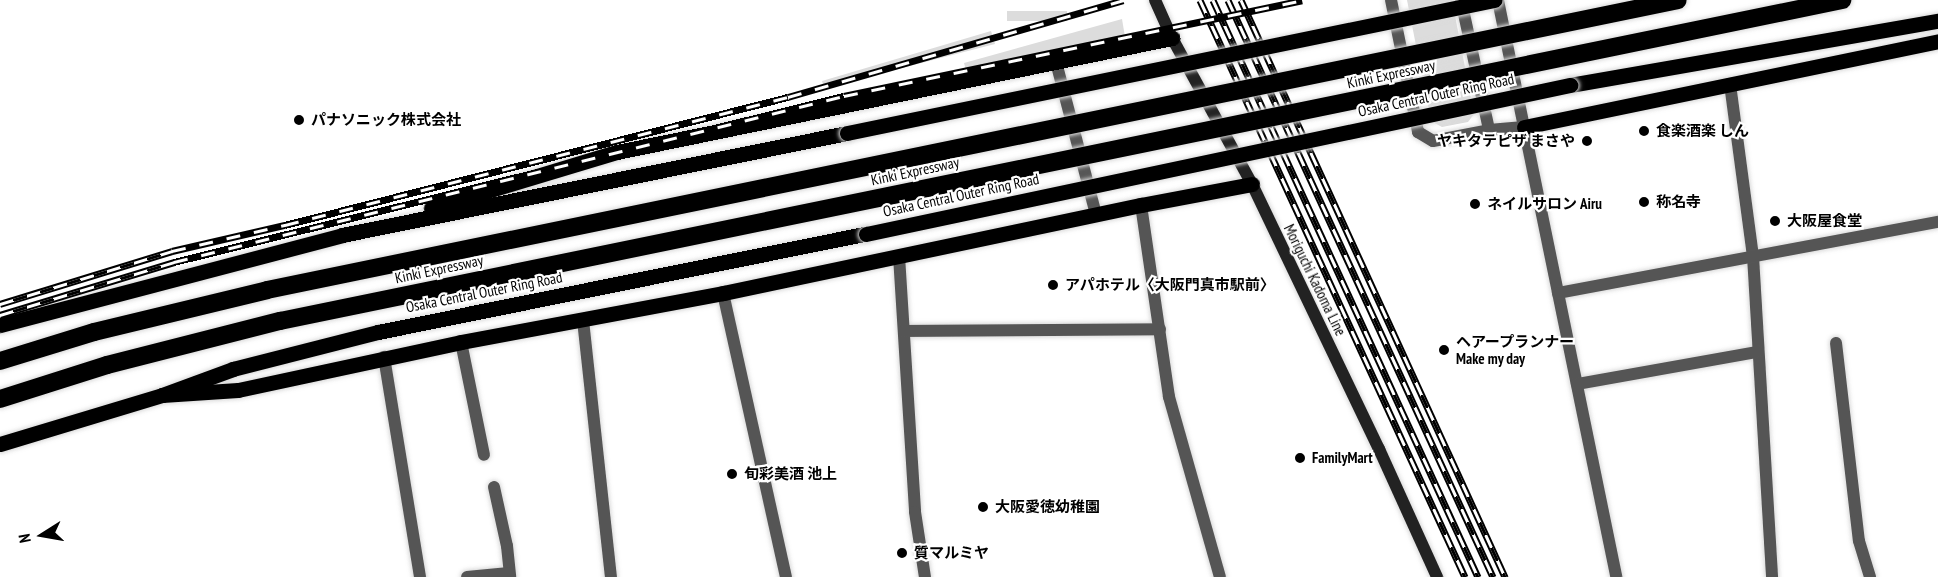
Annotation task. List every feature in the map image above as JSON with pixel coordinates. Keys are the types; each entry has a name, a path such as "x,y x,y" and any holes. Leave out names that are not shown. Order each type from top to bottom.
{"highway":[{"name":"Kinki Expressway","path":"0,361 94,332 302,282 1678,0"},
{"name":"Kinki Expressway","path":"0,399 107,365 280,321 1842,0"}],"main road":[{"name":"Moriguchi Kadoma Line","path":"1155,0 1172,38 1252,184 1379,449 1437,577"},
{"path":"342,235 1496,0"},
{"name":"Osaka Central Outer Ring Road","path":"0,444 162,395 233,369 378,332 866,234 1570,85 1938,21"},
{"path":"0,326 342,235 617,152 1172,38"},
{"path":"1524,128 1938,41"},
{"path":"162,395 238,390 384,357 723,293 1096,214 1252,184"}],"street":[{"path":"1391,0 1418,132 1433,141 1489,130 1524,128"},
{"path":"1461,0 1489,130"},
{"path":"1496,0 1616,577"},
{"path":"1056,62 1096,214"},
{"path":"1730,84 1753,256 1772,577"},
{"path":"1141,205 1169,397 1220,577"},
{"path":"1558,292 1938,222"},
{"path":"899,256 915,512 926,577"},
{"path":"723,293 786,577"},
{"path":"582,320 611,577"},
{"path":"904,331 1160,329"},
{"path":"461,342 484,455"},
{"path":"1836,343 1859,541 1870,577"},
{"path":"1577,384 1757,352"},
{"path":"384,357 420,577"},
{"path":"467,577 510,575 507,546 494,487"}],"shaded area":[{"path":"1407,0 1452,0 1474,114 1468,122 1442,127 1431,121"},
{"path":"1007,11 1067,11 1067,21 1007,21"},
{"path":"1122,19 1125,37 967,74 964,63"},
{"path":"991,31 995,44 824,88 822,81"}],"railway":[{"path":"0,304 172,251 285,225 788,97 1123,0"},
{"path":"1200,0 1465,577"},
{"path":"1213,0 1478,577"},
{"path":"1228,0 1493,577"},
{"path":"1241,0 1505,577"},
{"path":"0,315 174,262 844,96 1302,0"}],"place":[{"name":"パナソニック株式会社","path":"299,120"},
{"name":"食楽酒楽 しん","path":"1644,131"},
{"name":"ヤキタテピザ まさや","path":"1587,141"},
{"name":"称名寺","path":"1644,202"},
{"name":"ネイルサロン Airu","path":"1475,204"},
{"name":"大阪屋食堂","path":"1775,221"},
{"name":"アパホテル〈大阪門真市駅前〉","path":"1053,285"},
{"name":"ヘアープランナー Make my day","path":"1444,350"},
{"name":"FamilyMart","path":"1300,458"},
{"name":"旬彩美酒 池上","path":"732,474"},
{"name":"大阪愛徳幼稚園","path":"983,507"},
{"name":"質マルミヤ","path":"902,553"}]}
